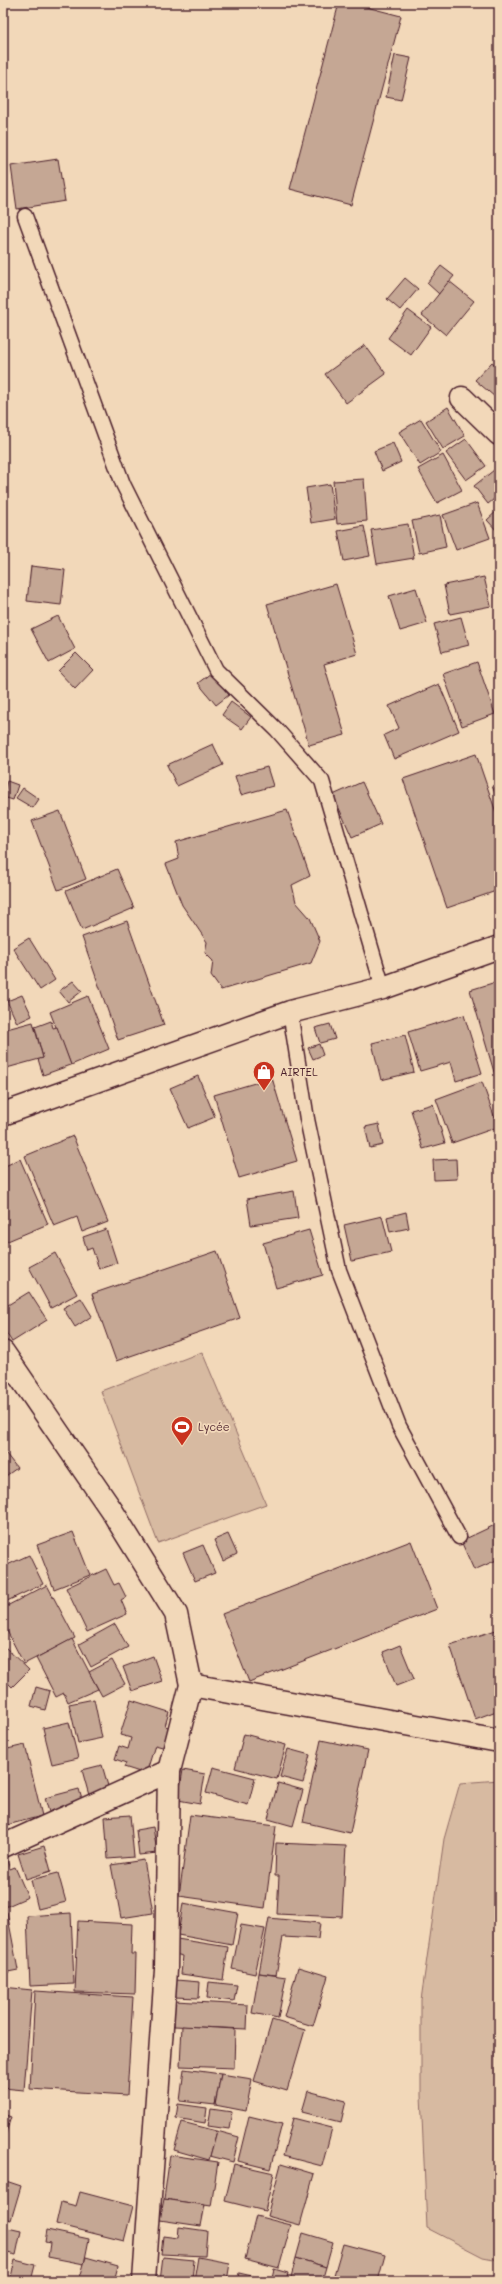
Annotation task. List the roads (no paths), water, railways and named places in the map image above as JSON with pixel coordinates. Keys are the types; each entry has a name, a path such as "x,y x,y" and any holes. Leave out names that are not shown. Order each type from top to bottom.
{"street":[{"path":"462,398 499,434"},
{"path":"3,1114 290,1012 383,988 499,947"},
{"path":"3,1352 112,1511 176,1614 192,1685 169,1771 166,1970 144,2281"},
{"path":"192,1685 499,1741"},
{"path":"3,1846 169,1771"}],"lane":[{"path":"25,216 122,484 216,670 277,730 322,781 383,988"},
{"path":"290,1012 307,1119 340,1270 399,1426 459,1537"}],"place":[{"name":"AIRTEL","path":"264,1092"},
{"name":"Lycée","path":"182,1446"}]}
